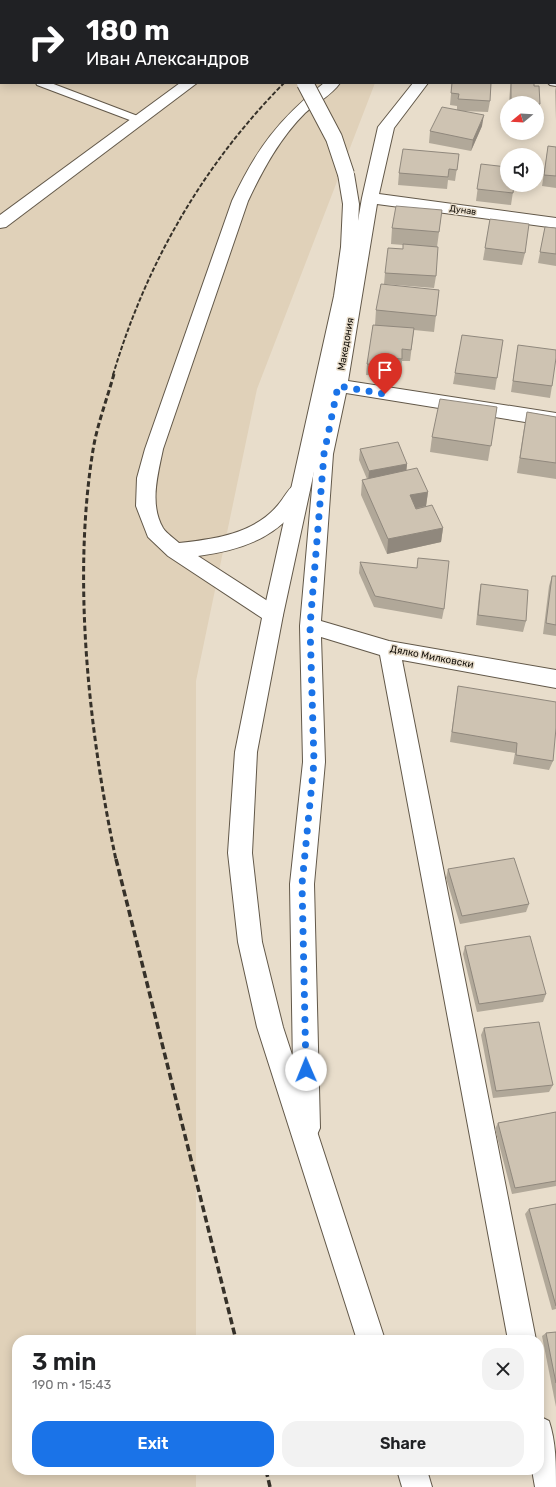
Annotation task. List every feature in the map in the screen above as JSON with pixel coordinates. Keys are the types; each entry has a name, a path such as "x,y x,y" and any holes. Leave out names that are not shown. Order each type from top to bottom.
{"street":[{"path":"0,224 189,84"},
{"path":"306,84 334,138 346,174 350,204 349,247 343,296 273,615 246,752 240,854 250,942 270,1027 369,1335"},
{"path":"273,615 175,551 155,532 146,506 147,478 154,449 214,272 240,201 254,170 275,138 295,115 332,84"},
{"name":"Македония","path":"308,1146 302,884 314,762 310,626 324,454 338,386 370,198 386,127 420,84"},
{"name":"Дунав","path":"370,198 556,222"},
{"path":"338,386 556,420"},
{"path":"175,551 213,547 238,541 259,530 281,515 300,489"},
{"name":"Дялко Милковски","path":"310,626 389,649 556,679"},
{"path":"389,649 521,1335"},
{"path":"544,1456 550,1487"},
{"path":"413,1475 417,1487"}],"lane":[{"path":"44,84 139,120"}],"shaded area":[{"path":"0,84 375,84 257,389 196,681 196,1335 12,1335 12,1475 196,1475 196,1487 0,1487"}],"building":[{"path":"452,84 491,84 490,101 458,99 459,94 451,93"},
{"path":"511,84 534,84 534,86 539,86 540,96 511,96"},
{"path":"442,107 484,115 473,140 430,131"},
{"path":"548,146 556,147 556,176 544,175"},
{"path":"403,149 459,154 457,170 449,169 448,177 399,173"},
{"path":"481,164 500,166 500,192 477,189"},
{"path":"396,206 442,210 439,232 392,228"},
{"path":"490,219 529,224 525,253 485,248"},
{"path":"545,227 556,228 556,254 540,252"},
{"path":"403,244 438,247 436,276 385,273 388,248 403,249"},
{"path":"381,284 439,290 436,316 376,310"},
{"path":"373,325 414,328 411,350 402,349 402,359 389,358 389,366 367,364"},
{"path":"462,335 503,340 497,378 455,373"},
{"path":"518,345 556,350 552,386 513,381"},
{"path":"440,399 497,407 491,446 432,437"},
{"path":"527,412 556,417 556,463 520,458"},
{"path":"398,442 407,464 369,471 360,449"},
{"path":"417,468 428,492 410,495 416,509 432,505 443,528 388,539 362,480"},
{"path":"418,558 449,561 444,609 375,596 360,562 417,568"},
{"path":"552,576 556,576 556,625 546,623"},
{"path":"481,584 528,590 526,621 478,615"},
{"path":"458,686 556,702 556,728 553,761 516,755 517,743 452,732"},
{"path":"514,858 529,904 462,916 448,869"},
{"path":"530,936 546,994 479,1004 465,946"},
{"path":"539,1022 553,1085 496,1091 484,1028"},
{"path":"556,1112 556,1181 515,1188 498,1123"},
{"path":"556,1204 556,1306 529,1209"},
{"path":"556,1332 556,1383 546,1333"}],"railway":[{"path":"113,375 126,334 142,294 160,255 180,218 203,182 228,148 283,84"},
{"path":"114,374 93,450 87,500 84,551 84,603 86,656 91,708 106,811 116,860"},
{"path":"116,859 235,1335"},
{"path":"267,1475 270,1487"}],"route":[{"path":"306,1070 302,884 314,762 310,626 324,454 338,386 385,394"}]}
